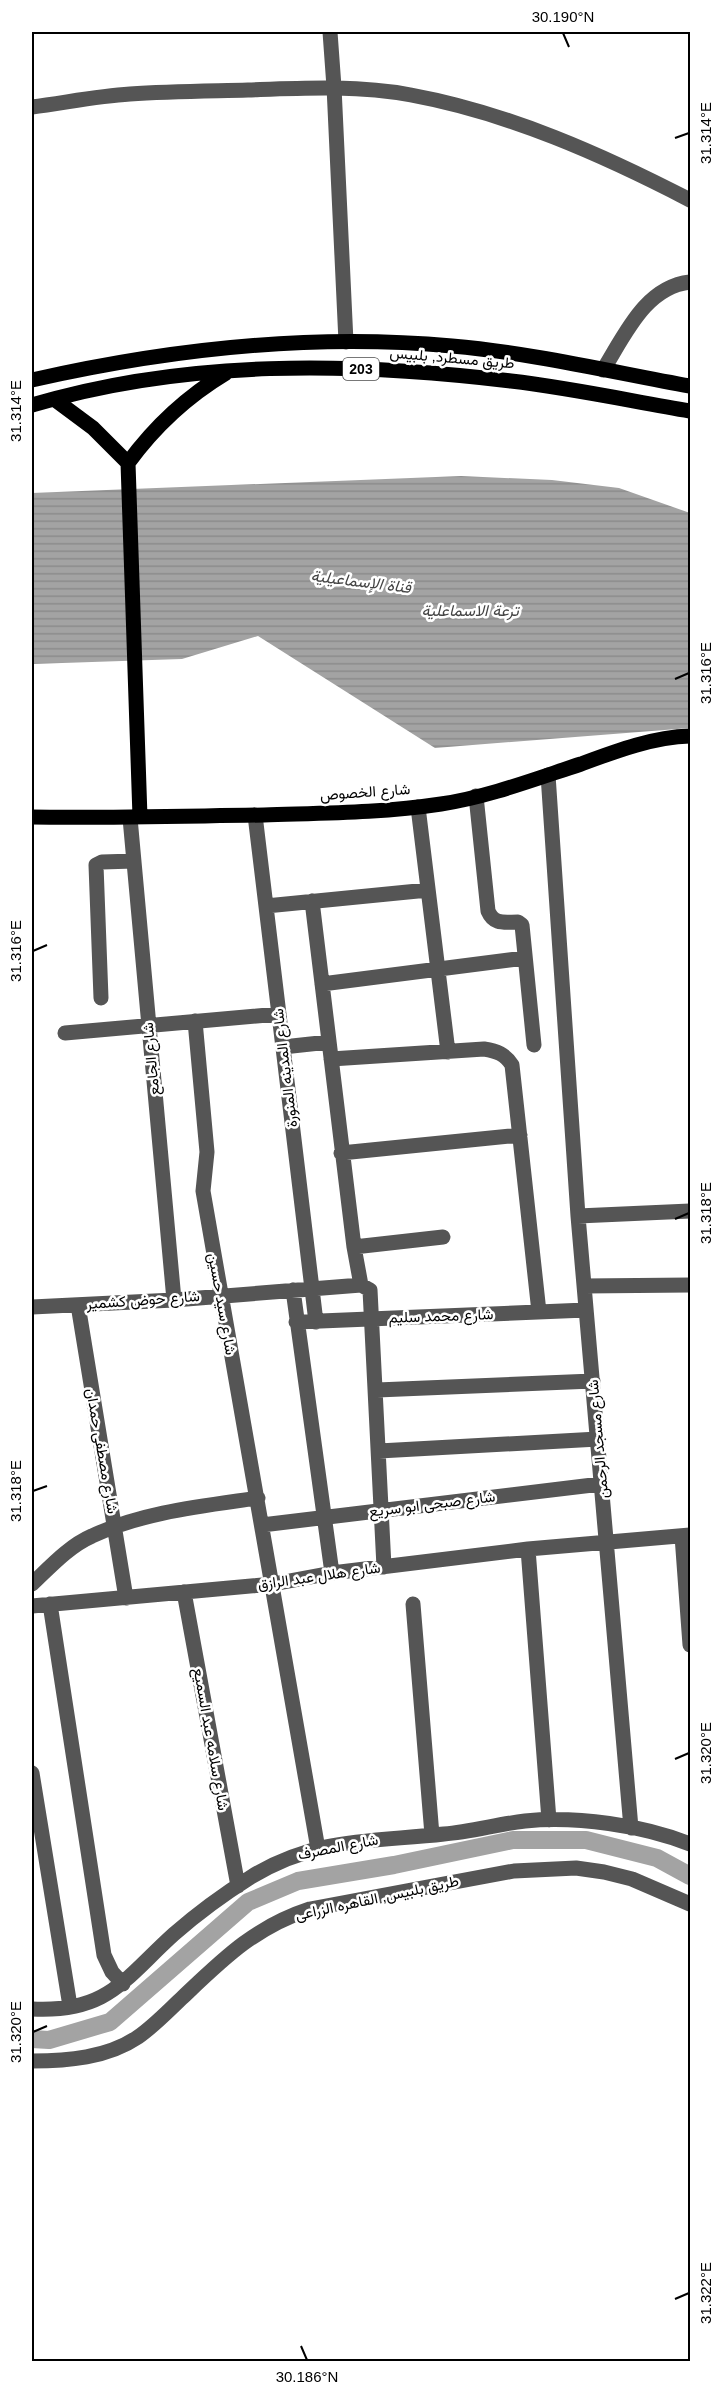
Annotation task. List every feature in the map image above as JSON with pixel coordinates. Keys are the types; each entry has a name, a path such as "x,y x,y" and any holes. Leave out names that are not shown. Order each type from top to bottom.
{"main road":[{"name":"طريق مسطرد, بلبيس","path":"32,380 104,364 218,348 392,342 454,346 690,386"},
{"name":"طريق مسطرد, بلبيس","path":"32,405 160,378 231,370 320,368 447,374 512,381 690,411"},
{"path":"135,817 140,775 128,466 144,440 177,407 207,384 231,370"},
{"path":"54,399 93,428 128,466"},
{"name":"شارع الخصوص","path":"32,817 255,815 356,812 418,807 476,796 641,744 675,736 690,736"}],"street":[{"path":"330,32 346,342"},
{"path":"32,107 130,94 334,87 410,95 486,112 644,176 690,200"},
{"path":"603,370 640,313 657,293 669,286 690,282"},
{"name":"شارع مسجد الرحمن","path":"548,775 578,1216 631,1828"},
{"path":"476,796 488,911 493,920 498,922 520,923 534,1044"},
{"path":"418,807 448,1052"},
{"name":"شارع المدينه المنورة","path":"255,815 316,1322"},
{"name":"شارع الجامع","path":"135,817 134,861 174,1300"},
{"path":"101,998 96,865 102,862 134,861"},
{"path":"266,906 428,890"},
{"path":"312,901 354,1247 372,1319 384,1567"},
{"path":"322,984 525,958"},
{"path":"65,1033 279,1014"},
{"name":"شارع سيد حسين","path":"195,1021 207,1152 203,1191 273,1584"},
{"path":"283,1047 329,1042"},
{"path":"330,1059 484,1049 502,1054 512,1065 539,1312"},
{"path":"342,1153 520,1135"},
{"path":"578,1216 690,1211"},
{"path":"354,1247 443,1237"},
{"path":"584,1286 690,1285"},
{"name":"شارع حوض كشمير","path":"32,1307 174,1300 312,1288 365,1286"},
{"path":"293,1290 332,1573"},
{"name":"شارع مصطفى حمدان","path":"78,1305 126,1598"},
{"name":"شارع محمد سليم","path":"296,1322 586,1310"},
{"path":"376,1390 592,1381"},
{"path":"379,1451 598,1439"},
{"name":"شارع صبحى ابو سريع","path":"262,1525 602,1484"},
{"path":"32,1584 69,1550 91,1536 115,1527 187,1509 258,1498"},
{"path":"686,1535 690,1645"},
{"name":"شارع هلال عبد الرازق","path":"32,1606 273,1584 332,1573 528,1549 686,1535"},
{"path":"528,1549 549,1820"},
{"path":"273,1584 318,1849"},
{"name":"شارع سلامه عبد السميع","path":"184,1592 238,1886"},
{"path":"50,1604 104,1955 112,1972 123,1984"},
{"path":"413,1604 432,1835"},
{"path":"32,1773 70,2006"},
{"name":"شارع المصرف","path":"32,2009 70,2006 104,1996 123,1984 173,1935 207,1906 281,1861 318,1849 384,1838 432,1835 549,1820 605,1823 661,1832 690,1844"},
{"name":"طريق بلبيس, القاهره الزراعى","path":"32,2061 60,2061 93,2056 138,2037 247,1940 283,1918 310,1909 514,1871 576,1868 632,1879 690,1904"}],"water":[{"name":"ترعة الاسماعلية","path":"461,476 552,480 619,488 690,513 690,728 435,748 258,636 182,659 32,664 32,493"}],"waterway":[{"path":"32,2039 49,2040 110,2022 248,1902 298,1881 394,1865 513,1840 586,1840 657,1858 690,1876"}],"water label":[{"name":"قناة الإسماعيلية","path":"361,581"}]}
